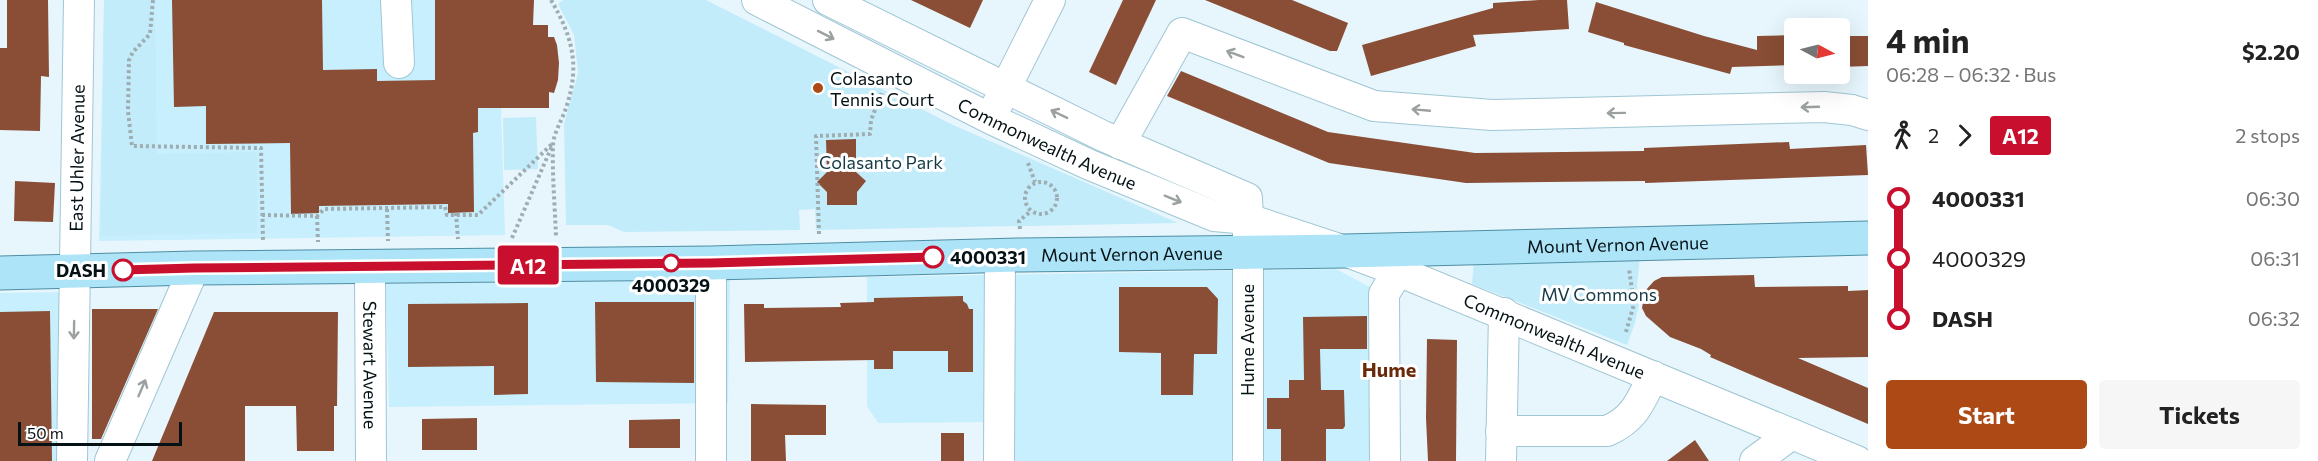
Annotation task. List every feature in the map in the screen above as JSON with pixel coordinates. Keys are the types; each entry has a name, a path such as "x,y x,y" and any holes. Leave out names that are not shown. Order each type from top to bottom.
{"main road":[{"name":"Mount Vernon Avenue","path":"0,273 194,268 379,254 711,263 1010,243 1247,253 1868,238"}],"street":[{"name":"East Uhler Avenue","path":"72,461 79,0"},
{"path":"396,0 399,63"},
{"name":"Commonwealth Avenue","path":"828,0 1112,140 1247,198 1248,219"},
{"path":"991,119 1050,0"},
{"name":"Commonwealth Avenue","path":"769,3 991,119 1090,165 1214,216 1248,219 1398,271 1857,461"},
{"path":"1090,165 1112,140 1182,33 1374,106 1492,116 1824,107 1852,110 1868,115"},
{"name":"Hume Avenue","path":"1248,219 1248,461"},
{"path":"999,461 1010,243"},
{"name":"Stewart Avenue","path":"371,461 379,254"},
{"path":"711,263 711,461"},
{"path":"110,461 194,268"},
{"path":"1385,461 1384,294 1398,271"},
{"path":"1501,461 1504,313"},
{"path":"1501,431 1607,430 1631,418 1653,376"},
{"path":"1755,461 1791,434"}],"path":[{"path":"153,0 150,34 133,52 129,60 128,111 132,146 261,148 263,243"},
{"path":"511,240 553,142 573,81 574,60 568,34 551,0"},
{"path":"819,235 816,136 870,134 871,120 882,91"},
{"path":"262,215 317,216 324,209 446,207 447,215 478,215 553,142"},
{"path":"553,142 556,239"},
{"path":"1026,156 1035,182"},
{"path":"1043,181 1051,184 1057,191 1058,200 1055,208 1048,213 1039,214 1031,211 1026,205 1025,196 1028,188 1035,182 1043,181"},
{"path":"379,254 387,209"},
{"path":"1010,243 1019,221 1031,211"},
{"path":"457,214 458,240"},
{"path":"317,216 318,243"},
{"path":"1626,332 1634,304 1629,268"}],"shaded area":[{"path":"104,0 435,0 435,109 501,108 505,235 99,241"},
{"path":"1336,269 1377,291 1376,461 1013,461 993,422 878,423 867,406 867,277"},
{"path":"730,280 728,403 389,407 386,284"},
{"path":"62,292 60,461 0,461 0,293"}],"green space":[{"path":"104,0 155,0 157,154 257,152 257,233 101,236"},
{"name":"Colasanto Park","path":"563,0 706,0 951,124 1178,223 816,230 815,209 799,210 800,230 624,232 608,225 566,225 564,124 578,73 574,35 558,4"},
{"path":"536,117 538,169 504,170 503,118"},
{"name":"MV Commons","path":"1640,257 1637,286 1639,304 1627,345 1472,284 1474,259"}],"building":[{"path":"7,0 48,0 49,77 41,76 40,131 0,130 0,48 7,48"},
{"path":"172,0 322,0 323,70 377,69 377,81 435,80 435,0 534,0 533,25 548,25 548,37 554,37 557,45 558,80 554,93 549,92 549,108 478,108 478,132 473,133 474,212 448,213 448,204 319,206 319,213 291,214 290,143 206,144 206,106 174,107"},
{"path":"911,0 983,0 970,28"},
{"path":"1123,0 1156,0 1116,85 1089,72"},
{"path":"1205,0 1292,0 1348,23 1337,51 1330,51"},
{"path":"1567,0 1569,29 1473,35 1476,46 1371,76 1362,45 1493,8 1493,3"},
{"path":"1596,2 1757,50 1757,36 1784,35 1784,65 1732,67 1730,74 1624,45 1624,43 1588,32"},
{"path":"1850,36 1868,36 1868,66 1850,67"},
{"path":"1181,71 1328,132 1475,153 1644,151 1644,148 1789,142 1790,149 1866,145 1868,175 1645,183 1645,181 1466,183 1329,163 1167,96"},
{"path":"856,139 856,172 866,181 857,192 857,205 827,205 827,192 817,182 827,172 826,140"},
{"path":"15,181 55,183 53,222 14,221"},
{"path":"1754,275 1755,287 1848,286 1848,291 1868,290 1868,357 1798,358 1868,388 1868,424 1710,357 1711,355 1701,349 1670,337 1646,316 1642,308 1645,291 1654,281 1662,277"},
{"path":"1119,287 1207,287 1218,299 1217,354 1194,354 1193,395 1161,395 1161,353 1119,352"},
{"path":"963,296 963,301 969,309 973,309 973,372 948,372 948,351 893,351 893,369 874,369 874,360 745,362 744,304 764,304 764,308 841,307 840,303 874,302 874,298"},
{"path":"595,302 694,302 694,383 596,382"},
{"path":"528,303 528,394 494,395 494,366 408,367 408,304"},
{"path":"92,309 158,309 101,439 92,439"},
{"path":"50,311 52,461 0,461 0,312"},
{"path":"214,312 338,312 334,451 297,451 296,406 245,406 245,461 152,461"},
{"path":"1367,316 1367,349 1320,349 1321,390 1344,390 1345,426 1343,429 1326,429 1326,461 1281,461 1281,429 1267,429 1267,398 1289,398 1289,380 1304,380 1303,317"},
{"path":"1427,339 1457,340 1456,461 1428,461"},
{"path":"751,404 826,405 826,435 785,435 786,461 751,461"},
{"path":"477,418 477,450 422,450 422,419"},
{"path":"680,419 680,448 629,448 629,420"},
{"path":"941,433 964,433 964,461 941,461"},
{"path":"1695,440 1709,461 1667,461"}],"bus line":[{"name":"A12","path":"123,270 711,263 933,257"}],"place":[{"name":"Colasanto Tennis Court","path":"818,88"},
{"name":"4000331","path":"933,257"},
{"name":"4000329","path":"671,263"},
{"name":"DASH","path":"123,270"}],"district":[{"name":"Hume","path":"1389,369"}]}
